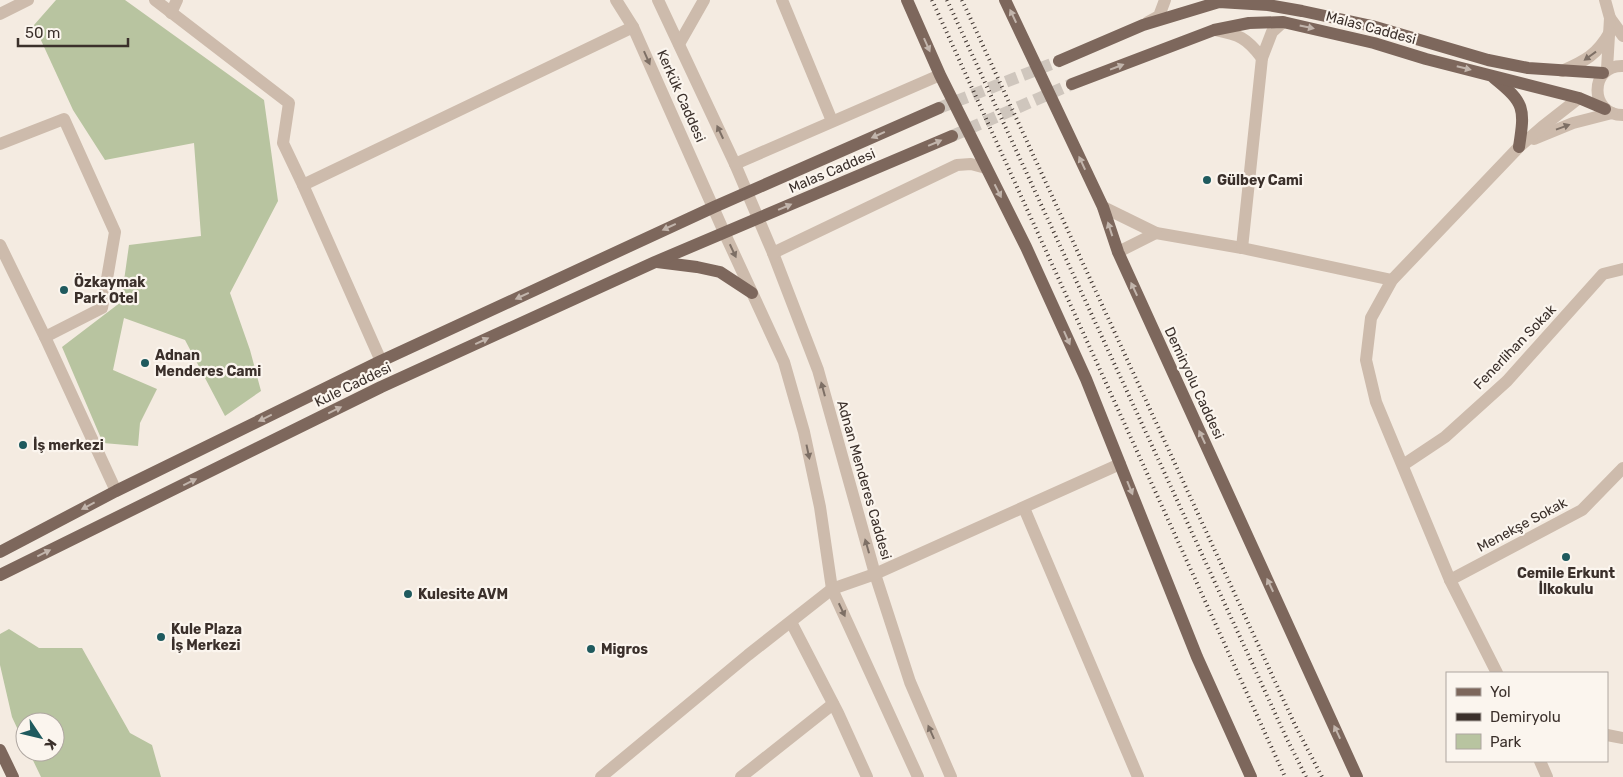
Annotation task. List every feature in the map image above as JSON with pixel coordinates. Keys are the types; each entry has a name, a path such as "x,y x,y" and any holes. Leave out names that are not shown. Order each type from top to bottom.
{"main road":[{"path":"907,0 940,74 1026,247 1086,380 1197,657 1252,777"},
{"name":"Demiryolu Caddesi","path":"1005,0 1103,207 1118,252 1357,777"},
{"name":"Malas Caddesi","path":"1059,60 1143,24 1219,2 1269,3 1372,26 1488,60 1528,68 1562,71 1605,71"},
{"name":"Malas Caddesi","path":"1072,84 1214,30 1249,23 1283,22 1374,43 1426,59 1579,98 1614,112"},
{"path":"1490,75 1508,89 1520,104 1522,116 1518,147"},
{"name":"Malas Caddesi","path":"714,207 939,108"},
{"name":"Malas Caddesi","path":"724,232 952,136"},
{"name":"Kule Caddesi","path":"0,552 116,491 381,361 714,207"},
{"name":"Kule Caddesi","path":"5,572 381,387 724,232"},
{"path":"655,262 696,266 720,272 752,293"},
{"path":"0,583 5,572"},
{"path":"0,750 13,777"}],"street":[{"path":"0,14 28,0"},
{"path":"155,0 289,103 283,143 381,361"},
{"path":"171,13 177,0"},
{"name":"Kerkük Caddesi","path":"616,0 634,27 714,207"},
{"name":"Kerkük Caddesi","path":"658,0 747,192"},
{"path":"680,44 704,0"},
{"path":"782,0 832,121"},
{"path":"1143,24 1159,16 1165,0"},
{"path":"1249,0 1269,3"},
{"path":"1605,0 1610,18 1610,32 1605,71 1597,86 1597,95 1600,102 1614,112"},
{"path":"1610,18 1623,36"},
{"path":"1242,248 1262,58 1272,32 1283,22"},
{"path":"303,185 634,27"},
{"path":"1214,30 1234,34 1250,43 1262,58"},
{"path":"1562,71 1580,63 1593,54 1602,46 1610,32"},
{"path":"1605,71 1623,66"},
{"path":"735,164 940,74"},
{"path":"1496,672 1450,580 1376,402 1366,360 1371,318 1392,280 1518,147 1579,98"},
{"path":"1518,147 1573,123 1614,112"},
{"path":"0,144 64,119 115,232 102,308 45,337"},
{"path":"773,254 957,165 971,164 986,168"},
{"name":"Adnan Menderes Caddesi","path":"747,192 818,370 875,574 910,682 951,777"},
{"path":"714,207 784,362 804,432 820,507 832,589 918,777"},
{"path":"1103,207 1156,234 1242,248 1392,280"},
{"path":"1118,252 1156,234"},
{"path":"0,245 116,491"},
{"name":"Fenerlihan Sokak","path":"1403,465 1445,437 1508,381 1603,274 1623,269"},
{"path":"601,777 832,589 875,574 1120,464"},
{"name":"Menekşe Sokak","path":"1450,580 1582,510 1623,468"},
{"path":"1024,508 1138,777"},
{"path":"791,622 833,704 867,777"},
{"path":"742,777 833,704"},
{"path":"1608,735 1623,738"},
{"path":"1543,762 1547,777"}],"green space":[{"path":"56,0 125,0 264,100 278,201 230,293 250,350 261,391 225,416 185,340 124,318 113,370 157,389 140,423 138,446 103,443 62,347 121,302 129,245 201,236 194,143 105,160 73,110 34,25"},
{"path":"9,629 39,648 82,648 130,733 152,745 161,777 41,777 34,762 65,762 65,712 15,712 15,723 0,665 0,634"}],"tunnel":[{"path":"939,108 1059,61"},
{"path":"952,136 1072,84"}],"railway":[{"path":"932,0 1285,777"},
{"path":"947,0 1306,777"},
{"path":"962,0 1295,725 1322,777"}],"place":[{"name":"Gülbey Cami","path":"1207,180"},
{"name":"Özkaymak Park Otel","path":"64,290"},
{"name":"Adnan Menderes Cami","path":"145,363"},
{"name":"İş merkezi","path":"23,445"},
{"name":"Cemile Erkunt İlkokulu","path":"1566,557"},
{"name":"Kulesite AVM","path":"408,594"},
{"name":"Kule Plaza İş Merkezi","path":"161,637"},
{"name":"Migros","path":"591,649"}]}
